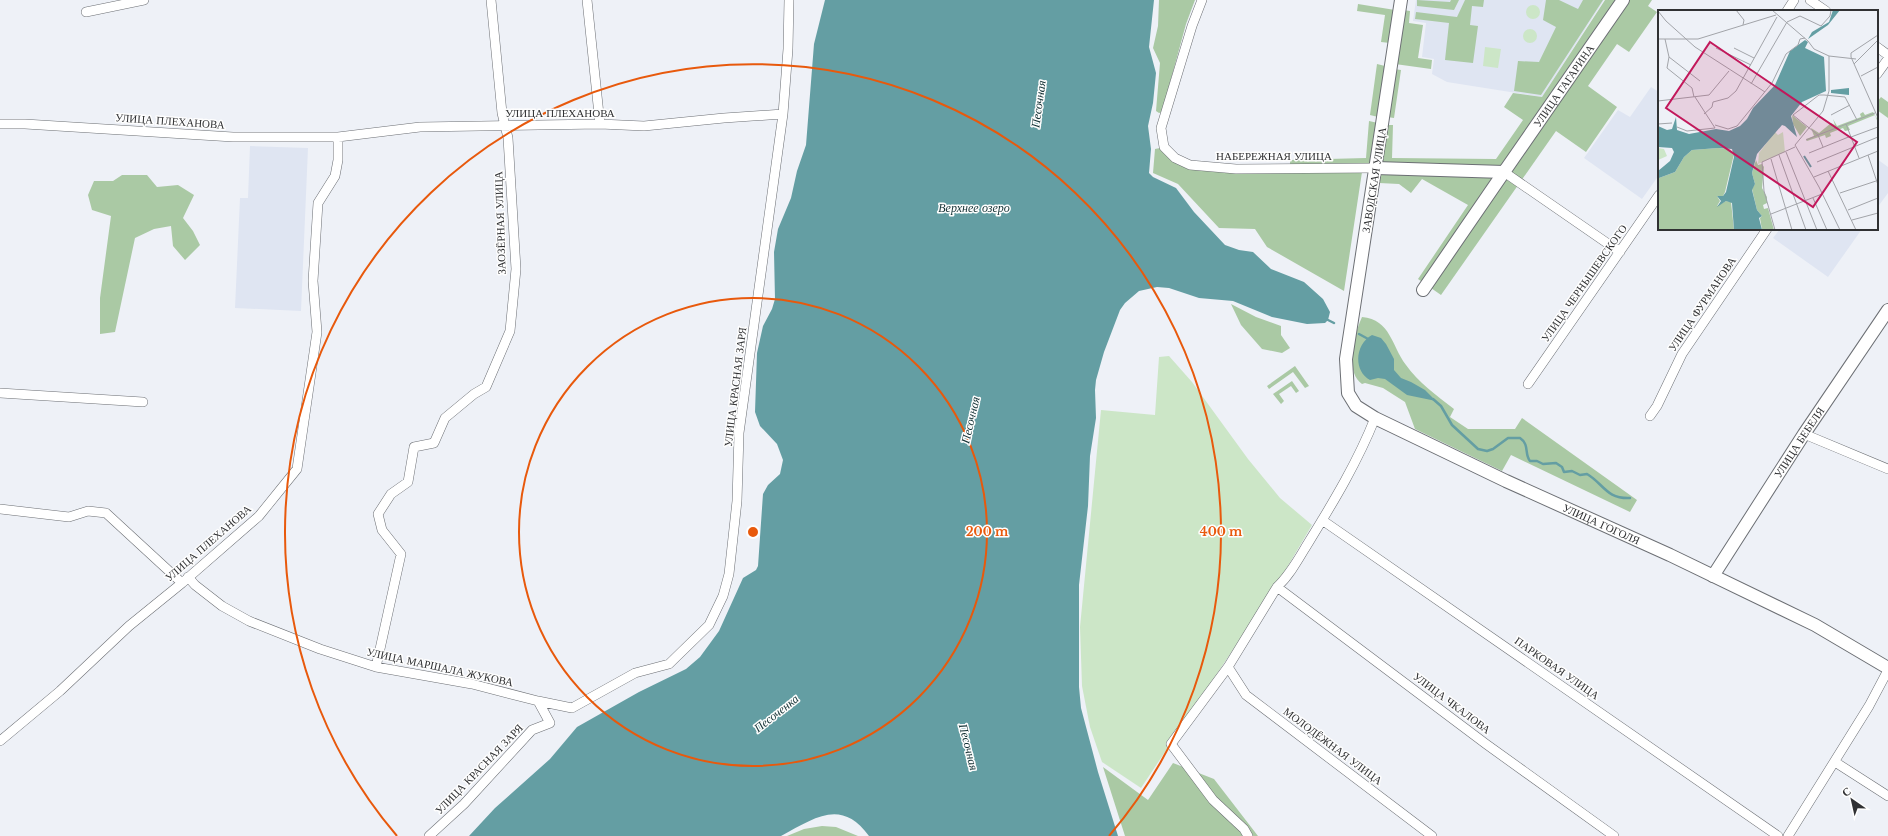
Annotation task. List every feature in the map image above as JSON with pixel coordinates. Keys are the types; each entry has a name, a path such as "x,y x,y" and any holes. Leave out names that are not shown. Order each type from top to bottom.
{"main road":[{"name":"ЗАВОДСКАЯ УЛИЦА","path":"1346,359 1401,0"},
{"name":"УЛИЦА ГАГАРИНА","path":"1423,290 1623,0"},
{"path":"1376,168 1504,172"},
{"name":"УЛИЦА БЕБЕЛЯ","path":"1713,576 1804,434 1888,310"},
{"name":"УЛИЦА ГОГОЛЯ","path":"1346,359 1348,393 1356,406 1375,418 1506,481 1670,555 1815,625 1888,669"}],"street":[{"path":"86,12 144,0"},
{"name":"ЗАОЗЁРНАЯ УЛИЦА","path":"376,667 401,554 382,530 378,514 391,494 408,482 414,447 434,443 445,418 474,394 486,387 510,331 516,269 508,138 502,113 491,0"},
{"path":"587,0 600,124"},
{"name":"УЛИЦА КРАСНАЯ ЗАРЯ","path":"538,701 572,708 635,673 669,664 709,625 723,596 729,574 737,501 739,433 783,114 788,49 789,0"},
{"name":"НАБЕРЕЖНАЯ УЛИЦА","path":"1202,0 1192,26 1161,128 1164,146 1175,158 1190,165 1236,169 1376,168"},
{"path":"1788,10 1794,0"},
{"path":"1810,0 1825,10"},
{"path":"1878,48 1888,55"},
{"path":"1878,73 1888,59"},
{"name":"УЛИЦА ПЛЕХАНОВА","path":"0,124 24,124 233,137 338,137 420,127 600,124 644,126 783,114"},
{"name":"УЛИЦА ПЛЕХАНОВА","path":"0,741 60,691 129,626 259,516 297,469 316,332 313,281 318,203 335,176 338,160 338,137"},
{"path":"1504,172 1620,252"},
{"name":"УЛИЦА ЧЕРНЫШЕВСКОГО","path":"1528,384 1658,196"},
{"name":"УЛИЦА ФУРМАНОВА","path":"1650,416 1657,406 1682,354 1766,230"},
{"path":"0,393 143,402"},
{"path":"1248,836 1244,829 1213,800 1171,744 1228,667 1277,587 1286,578 1322,520 1363,448 1375,418"},
{"path":"1804,434 1888,469"},
{"name":"УЛИЦА МАРШАЛА ЖУКОВА","path":"0,509 69,517 88,511 106,513 185,580 195,585 222,606 249,621 320,649 376,667 472,684 538,701"},
{"name":"ПАРКОВАЯ УЛИЦА","path":"1322,520 1778,836"},
{"name":"УЛИЦА ЧКАЛОВА","path":"1277,587 1486,744 1614,836"},
{"name":"МОЛОДЁЖНАЯ УЛИЦА","path":"1228,667 1246,695 1432,836"},
{"path":"1788,836 1869,706 1888,669"},
{"name":"УЛИЦА КРАСНАЯ ЗАРЯ","path":"429,836 464,804 532,730 550,724 538,701"},
{"path":"1835,762 1888,796"}],"shaded area":[{"path":"1416,0 1604,0 1542,97 1447,82 1432,74 1434,59 1422,57 1426,23 1413,21"},
{"path":"1651,87 1658,91 1658,176 1642,199 1584,158 1618,110 1630,117"},
{"path":"250,146 308,148 301,311 235,308 240,198 248,198"},
{"path":"1878,160 1888,167 1888,193 1878,207"},
{"path":"1779,230 1861,230 1828,277 1773,238"}],"green space":[{"path":"1159,0 1195,0 1186,24 1162,112 1159,113 1156,111 1160,63 1153,48 1158,26"},
{"path":"1417,0 1450,2 1451,0 1459,0 1454,10 1417,6"},
{"path":"1465,0 1484,0 1483,7 1472,6 1470,25 1478,26 1473,63 1445,60 1449,23 1415,19 1416,12 1457,17"},
{"path":"1546,0 1559,0 1578,9 1583,0 1603,0 1541,95 1514,91 1518,61 1539,62 1556,27 1543,20"},
{"path":"1605,0 1652,0 1648,6 1657,12 1629,52 1617,44 1588,86 1617,107 1586,152 1556,131 1441,295 1418,279 1468,205 1422,179 1411,193 1399,184 1379,183 1386,125 1393,125 1392,158 1496,159 1523,120 1504,107 1513,93 1542,97"},
{"path":"1358,4 1395,10 1390,43 1381,42 1385,15 1357,11"},
{"path":"1533,5 1538,7 1540,12 1538,17 1533,19 1528,17 1526,12 1528,7"},
{"path":"1403,10 1410,11 1409,23 1423,25 1418,58 1432,60 1431,69 1395,64"},
{"path":"1530,29 1535,31 1537,36 1535,41 1530,43 1525,41 1523,36 1525,31"},
{"path":"1485,47 1501,49 1498,68 1483,66"},
{"path":"1377,64 1385,66 1378,117 1370,115"},
{"path":"1394,69 1401,70 1394,118 1387,117"},
{"path":"1881,97 1888,102 1888,118 1878,111 1878,101"},
{"path":"1369,121 1378,123 1373,164 1290,165 1290,160 1366,158"},
{"path":"1160,148 1173,162 1362,172 1344,291 1267,247 1255,229 1219,228 1178,184 1153,173 1155,149"},
{"path":"122,175 147,175 157,187 178,185 194,195 183,218 193,231 200,245 185,260 173,246 171,226 154,229 135,238 115,332 100,334 100,298 111,216 92,210 88,195 94,181 113,181"},
{"path":"1231,304 1256,317 1281,326 1281,335 1290,348 1282,353 1262,349 1241,325"},
{"path":"1362,317 1372,319 1385,328 1406,365 1416,377 1454,409 1450,417 1468,429 1515,429 1522,418 1637,500 1630,512 1511,455 1502,471 1415,429 1405,402 1383,388 1365,383 1362,384 1353,371 1352,352 1356,333"},
{"path":"1169,356 1192,382 1248,459 1280,498 1312,525 1282,576 1141,788 1102,762 1090,727 1082,686 1080,627 1101,410 1155,415 1159,357"},
{"path":"1295,366 1309,386 1305,388 1293,372 1269,389 1267,386"},
{"path":"1292,381 1299,391 1296,393 1291,386 1279,394 1284,401 1281,404 1273,394"},
{"path":"1173,763 1214,779 1258,836 1125,836 1103,767 1148,800"},
{"path":"822,826 836,827 858,836 787,836 804,829"}],"water":[{"name":"Верхнее озеро","path":"825,0 1154,0 1149,47 1156,73 1153,103 1148,126 1151,149 1149,173 1153,177 1176,188 1194,212 1225,245 1239,250 1253,252 1271,269 1304,282 1323,299 1330,312 1328,320 1325,323 1307,324 1272,317 1233,301 1199,298 1169,288 1157,287 1139,291 1125,303 1120,310 1104,352 1096,380 1096,418 1090,456 1088,506 1079,585 1079,687 1081,708 1098,772 1118,836 869,836 859,824 848,817 827,815 805,823 781,836 469,836 495,808 550,759 577,727 639,692 686,669 700,657 719,631 743,578 756,570 758,566 763,494 768,485 780,474 783,460 777,444 760,426 755,412 757,353 763,326 772,309 775,299 774,252 778,229 791,198 797,171 806,145 814,44"},
{"path":"1372,335 1381,338 1386,344 1394,359 1394,370 1401,378 1425,390 1436,401 1407,395 1385,379 1378,378 1370,380 1365,376 1359,364 1359,351 1366,339"}],"waterway":[{"path":"1328,320 1334,323"},
{"path":"1359,334 1370,340"},
{"path":"1433,399 1441,406 1452,425 1478,449 1487,451 1493,449 1508,438 1520,438 1525,444 1530,461 1537,461 1543,464 1556,463 1562,467 1564,472 1572,471 1580,475 1587,474 1610,493 1622,498 1630,498"}],"water label":[{"name":"Песочная","path":"1038,104"},
{"name":"Песочная","path":"970,420"},
{"name":"Песоченка","path":"776,713"},
{"name":"Песочная","path":"969,747"}]}
